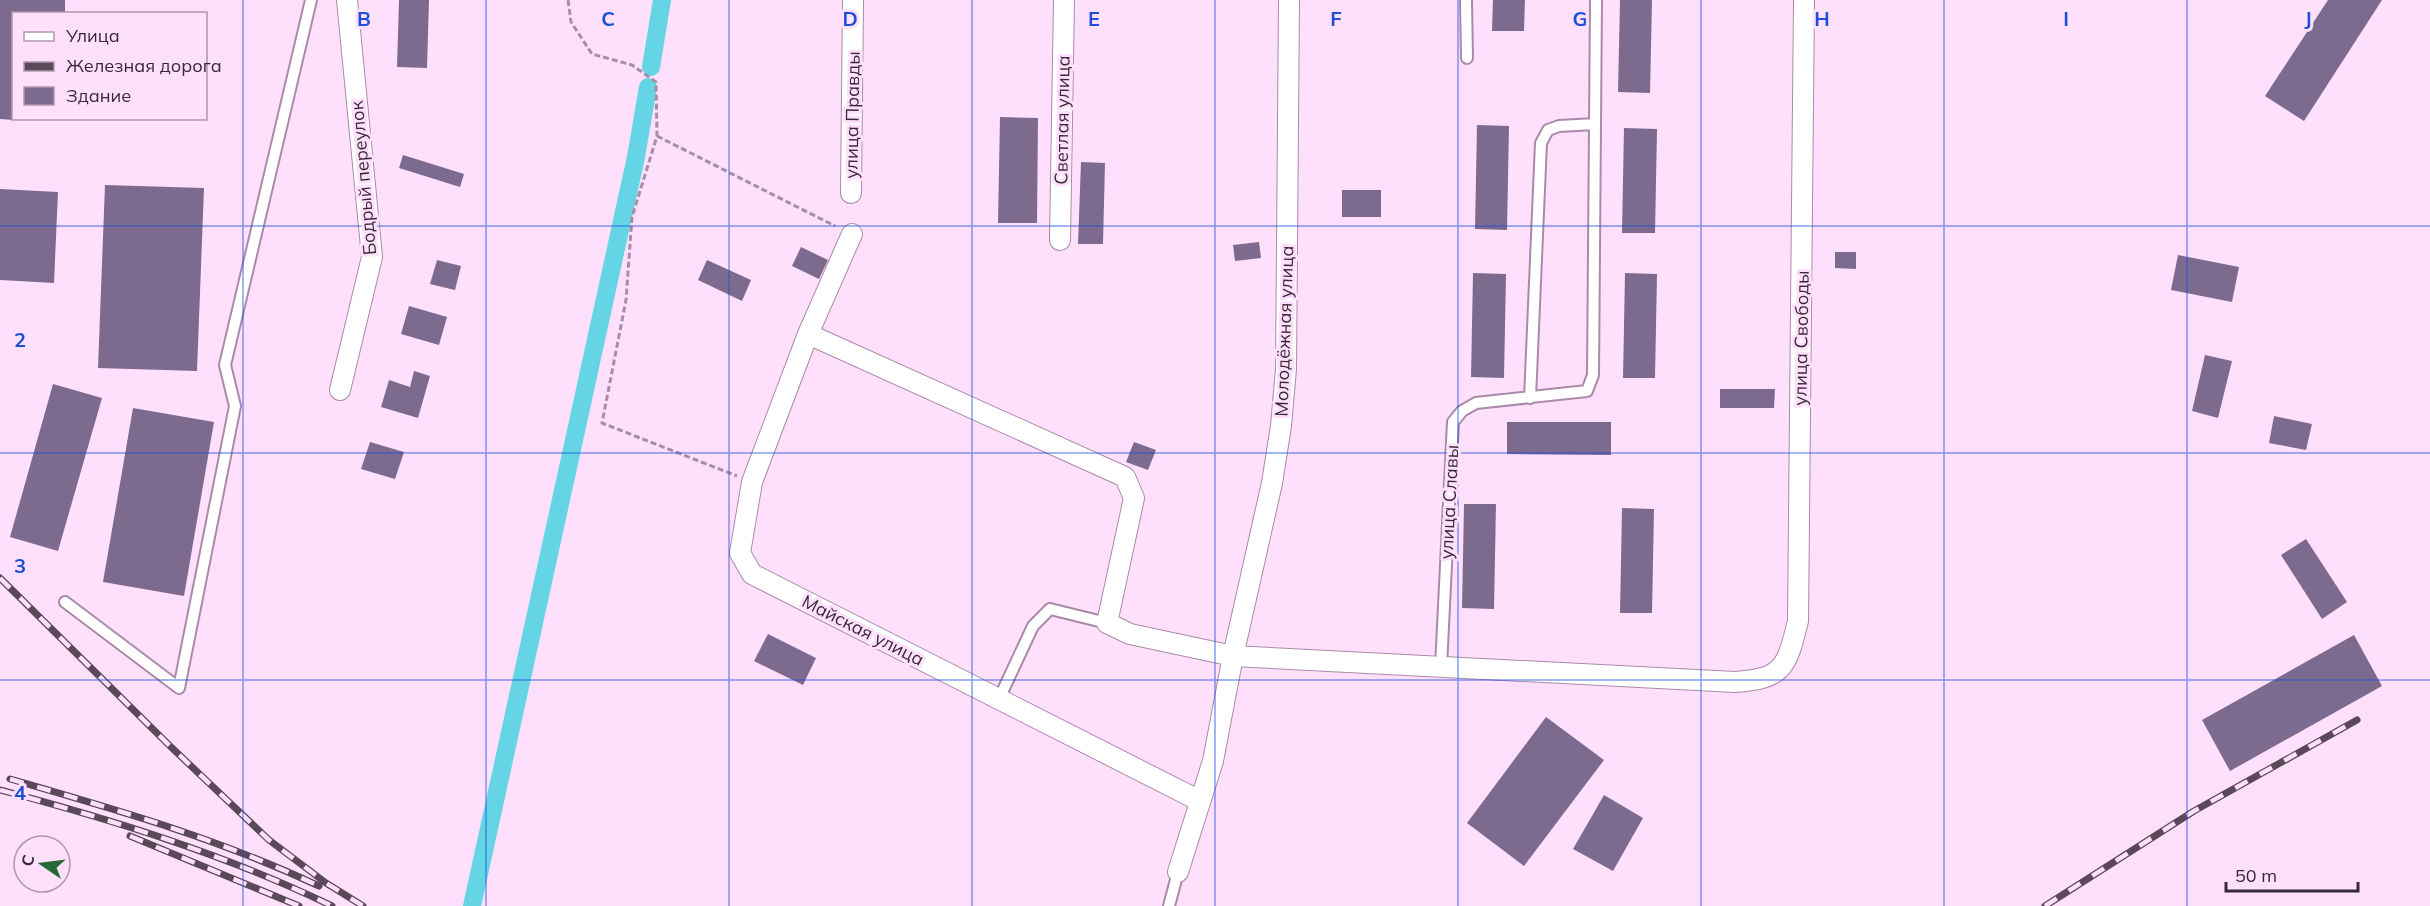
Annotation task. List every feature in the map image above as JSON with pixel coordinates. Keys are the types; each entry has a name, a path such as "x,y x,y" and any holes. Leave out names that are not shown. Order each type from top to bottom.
{"street":[{"name":"Бодрый переулок","path":"340,390 372,257 348,0"},
{"name":"улица Правды","path":"851,194 853,0"},
{"name":"Светлая улица","path":"1059,240 1064,0"},
{"name":"Молодёжная улица","path":"1178,872 1213,761 1233,656 1272,483 1282,415 1286,369 1289,0"},
{"name":"улица Свободы","path":"1441,667 1735,682 1761,680 1778,671 1790,651 1798,621 1804,0"},
{"name":"Майская улица","path":"852,234 808,334 753,482 740,553 752,574 1200,801"},
{"path":"808,334 1125,477 1134,498 1107,623 1130,634 1233,656 1441,667"}],"lane":[{"path":"65,602 179,688 235,406 225,365 311,0"},
{"path":"1466,0 1467,58"},
{"name":"улица Славы","path":"1441,667 1453,422 1462,411 1476,404 1587,391 1593,375 1596,0"},
{"path":"1530,398 1541,143 1548,130 1559,126 1596,124"},
{"path":"999,699 1034,626 1050,609 1107,623"},
{"path":"1169,906 1178,872"}],"path":[{"path":"568,0 572,22 591,54 632,65 656,81 657,136 632,218 626,300 602,423 753,482"},
{"path":"657,136 852,234"}],"building":[{"path":"0,0 65,0 65,12 12,12 12,120 0,119"},
{"path":"399,0 429,0 427,68 397,67"},
{"path":"1493,0 1525,0 1524,31 1492,31"},
{"path":"1620,0 1652,0 1650,93 1618,92"},
{"path":"2328,0 2382,0 2304,121 2265,96"},
{"path":"1000,117 1038,118 1037,223 998,223"},
{"path":"1477,125 1509,126 1507,230 1475,229"},
{"path":"1624,128 1657,129 1655,233 1622,233"},
{"path":"403,155 464,174 460,187 399,168"},
{"path":"1081,162 1105,163 1103,244 1078,244"},
{"path":"105,185 204,188 197,371 98,368"},
{"path":"0,189 58,192 54,283 0,280"},
{"path":"1342,190 1381,190 1381,217 1342,217"},
{"path":"1259,242 1261,258 1235,261 1233,245"},
{"path":"801,247 828,260 819,279 792,266"},
{"path":"1835,252 1856,252 1856,269 1835,268"},
{"path":"2178,255 2239,267 2232,302 2171,290"},
{"path":"437,260 461,266 455,290 430,284"},
{"path":"707,260 751,280 742,301 698,280"},
{"path":"1473,273 1506,274 1504,378 1471,377"},
{"path":"1625,273 1657,274 1655,378 1623,378"},
{"path":"409,306 447,317 439,345 401,334"},
{"path":"2205,355 2232,361 2218,418 2192,411"},
{"path":"414,371 430,376 418,418 381,407 389,380 410,387"},
{"path":"53,384 102,398 58,551 10,537"},
{"path":"1720,389 1775,389 1774,408 1720,408"},
{"path":"133,408 214,422 184,596 103,582"},
{"path":"2274,416 2312,424 2306,450 2269,443"},
{"path":"1507,422 1611,422 1611,455 1507,454"},
{"path":"370,442 404,452 395,479 361,469"},
{"path":"1134,442 1156,450 1148,470 1126,462"},
{"path":"1464,504 1496,504 1494,609 1462,608"},
{"path":"1622,508 1654,509 1652,613 1620,613"},
{"path":"2306,539 2347,602 2322,619 2281,555"},
{"path":"768,634 816,658 803,685 754,661"},
{"path":"2354,635 2382,686 2230,771 2202,720"},
{"path":"1546,717 1604,760 1524,866 1467,823"},
{"path":"1604,795 1643,818 1613,871 1573,849"}],"waterway":[{"path":"651,67 662,0"},
{"path":"472,906 636,157 648,87"}],"railway":[{"path":"0,578 269,840 326,883 363,906"},
{"path":"2045,906 2194,811 2357,720"},
{"path":"10,779 205,839 319,886"},
{"path":"0,790 169,840 252,871 332,906"},
{"path":"130,836 299,906"}]}
